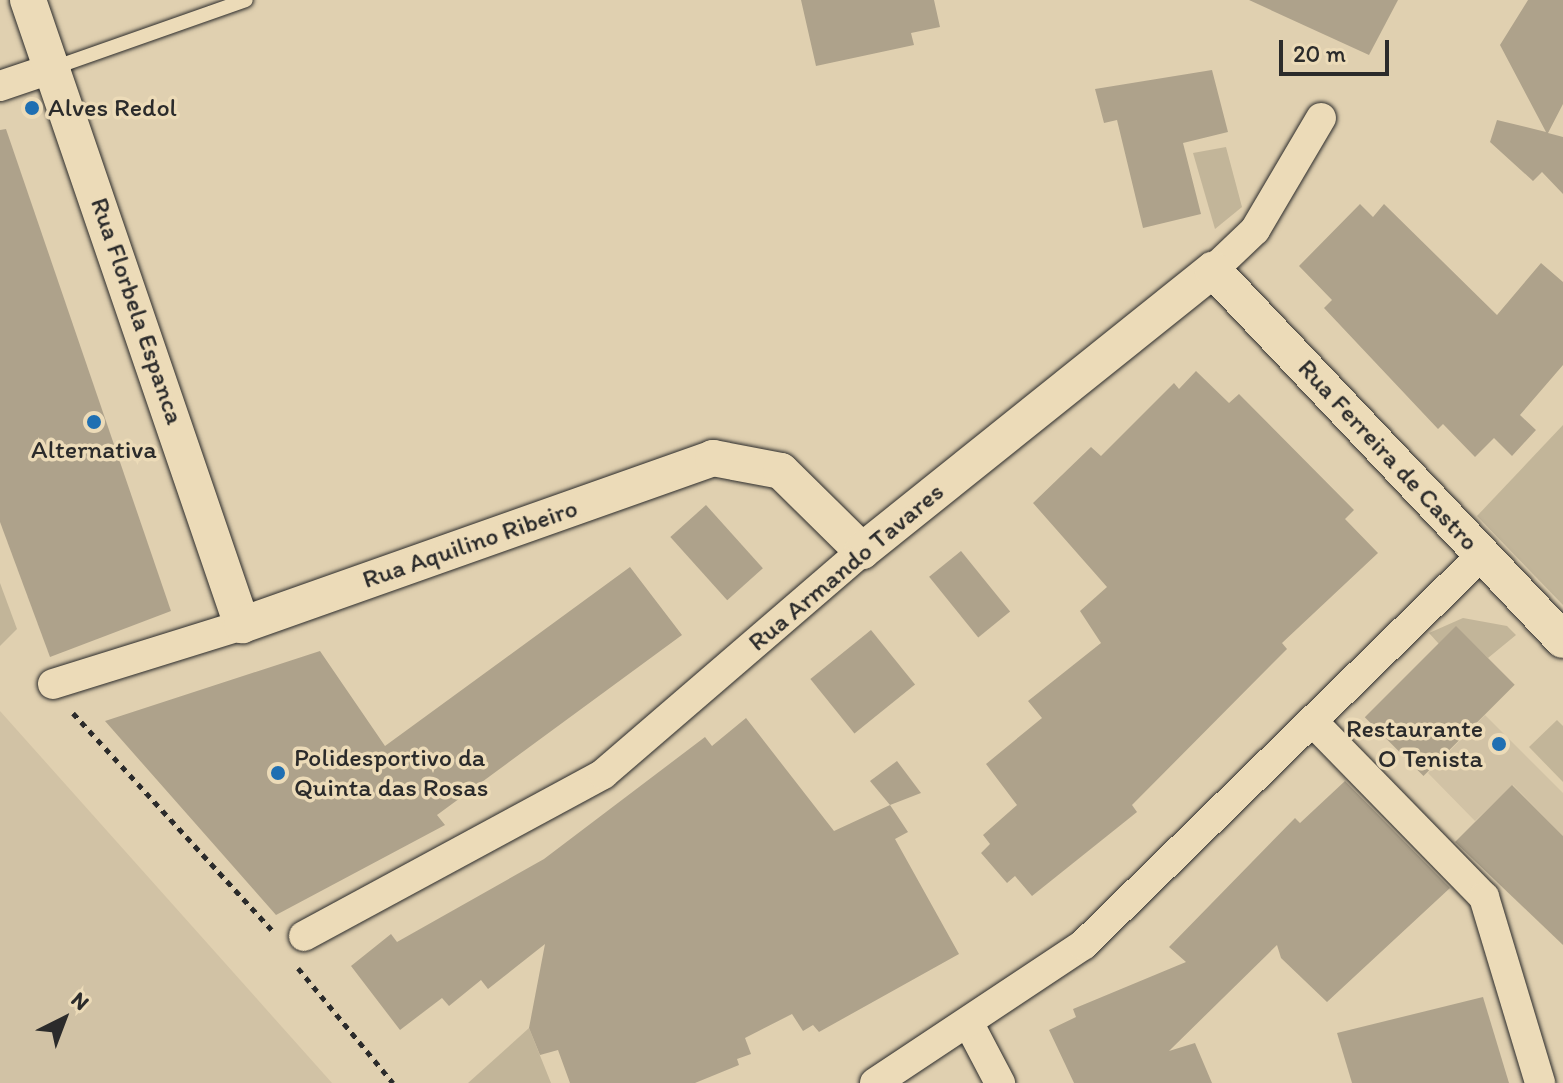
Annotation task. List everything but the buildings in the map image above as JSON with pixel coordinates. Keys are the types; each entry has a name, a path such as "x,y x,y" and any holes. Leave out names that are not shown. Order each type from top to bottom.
{"street":[{"name":"Rua Florbela Espanca","path":"28,0 56,67 242,625"},
{"path":"0,86 56,67"},
{"name":"Rua Armando Tavares","path":"292,945 603,774 862,551 1213,270 1255,230 1321,118"},
{"name":"Rua Ferreira de Castro","path":"1213,270 1563,640"},
{"name":"Rua Aquilino Ribeiro","path":"53,684 242,625 713,458 781,471 862,551"},
{"path":"875,1083 969,1024 1083,945 1482,555"},
{"path":"1313,722 1484,897 1540,1083"},
{"path":"969,1024 1000,1083"}],"lane":[{"path":"56,67 246,0"}],"path":[{"path":"53,684 90,736 292,945 395,1082"}],"shaded area":[{"path":"1226,147 1242,207 1215,229 1193,153"},
{"path":"1563,425 1563,605 1477,516"},
{"path":"0,583 17,629 0,646"},
{"path":"1463,618 1507,626 1516,635 1488,658 1456,627 1439,644 1429,633"},
{"path":"0,711 332,1083 0,1083"},
{"path":"1485,715 1563,793 1563,836 1513,785 1475,821 1428,773"},
{"path":"1557,720 1563,726 1563,782 1529,747"},
{"path":"529,1028 551,1083 468,1083"}],"place":[{"name":"Alves Redol","path":"32,108"},
{"name":"Alternativa","path":"94,422"},
{"name":"Restaurante O Tenista","path":"1499,744"},
{"name":"Polidesportivo da Quinta das Rosas","path":"278,773"}]}
